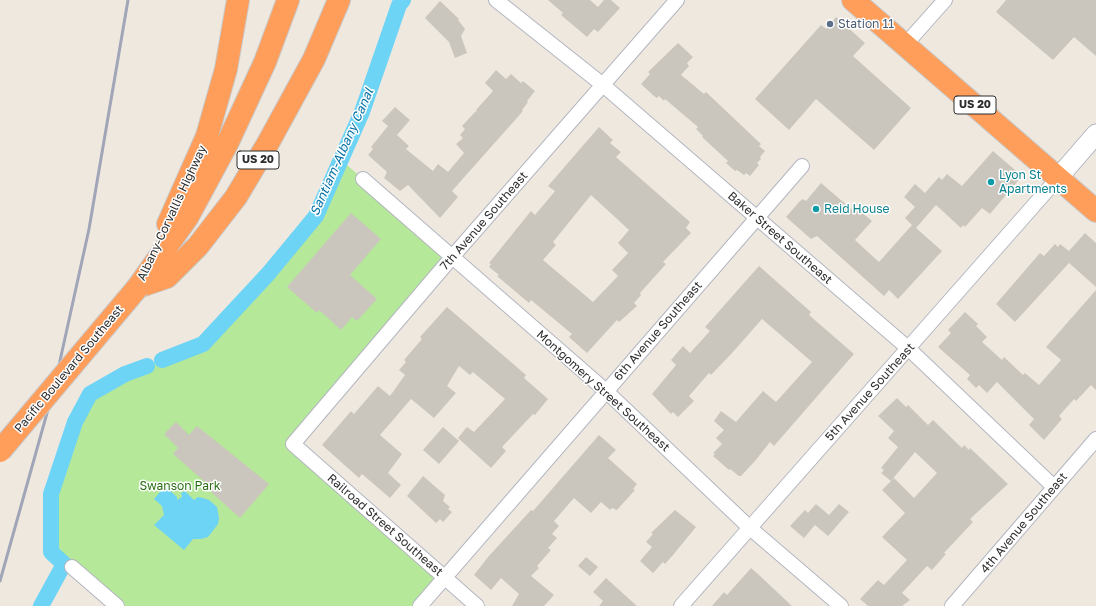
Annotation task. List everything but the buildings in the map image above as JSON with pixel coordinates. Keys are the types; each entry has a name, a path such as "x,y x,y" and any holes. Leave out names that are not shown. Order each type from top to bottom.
{"highway":[{"name":"Albany-Corvallis Highway","path":"138,287 184,190 207,136 226,69 238,0"},
{"path":"138,287 187,218 228,142 265,62 288,0"},
{"name":"Albany-Corvallis Highway","path":"138,287 166,277 198,246 236,197 267,145 314,59 339,0"},
{"name":"US 20","path":"853,0 1096,210"},
{"name":"Pacific Boulevard Southeast","path":"0,451 138,287"}],"street":[{"name":"Baker Street Southeast","path":"496,0 603,85 909,349 1054,486"},
{"name":"7th Avenue Southeast","path":"293,444 453,256 677,0"},
{"path":"905,45 944,0"},
{"path":"1058,178 1096,134"},
{"name":"6th Avenue Southeast","path":"420,606 802,166"},
{"name":"5th Avenue Southeast","path":"681,606 909,349 1058,178"},
{"name":"Montgomery Street Southeast","path":"363,179 606,391 750,528 841,606"},
{"name":"4th Avenue Southeast","path":"952,606 1096,439"},
{"name":"Railroad Street Southeast","path":"293,444 476,606"},
{"path":"72,567 117,606"}],"green space":[{"name":"Swanson Park","path":"341,160 453,256 293,444 445,577 420,606 114,606 51,552 51,494 75,422 90,394 125,374 203,344 268,274 316,216"}],"water":[{"path":"165,486 177,497 177,500 182,497 181,493 185,491 194,500 198,497 203,498 209,500 217,507 219,518 218,524 208,537 193,539 184,550 154,525 164,515 162,506 154,499"}],"waterway":[{"name":"Santiam-Albany Canal","path":"162,360 203,344 268,274 316,216 362,112 399,5 403,0"},
{"name":"Santiam-Albany Canal","path":"41,606 64,564 51,552 51,494 75,422 90,394 125,374 147,366"}],"railway":[{"path":"0,581 54,388 89,229 128,0"}],"place":[{"name":"Station 11","path":"830,24"},
{"name":"Lyon St Apartments","path":"991,182"},
{"name":"Reid House","path":"816,209"}]}
